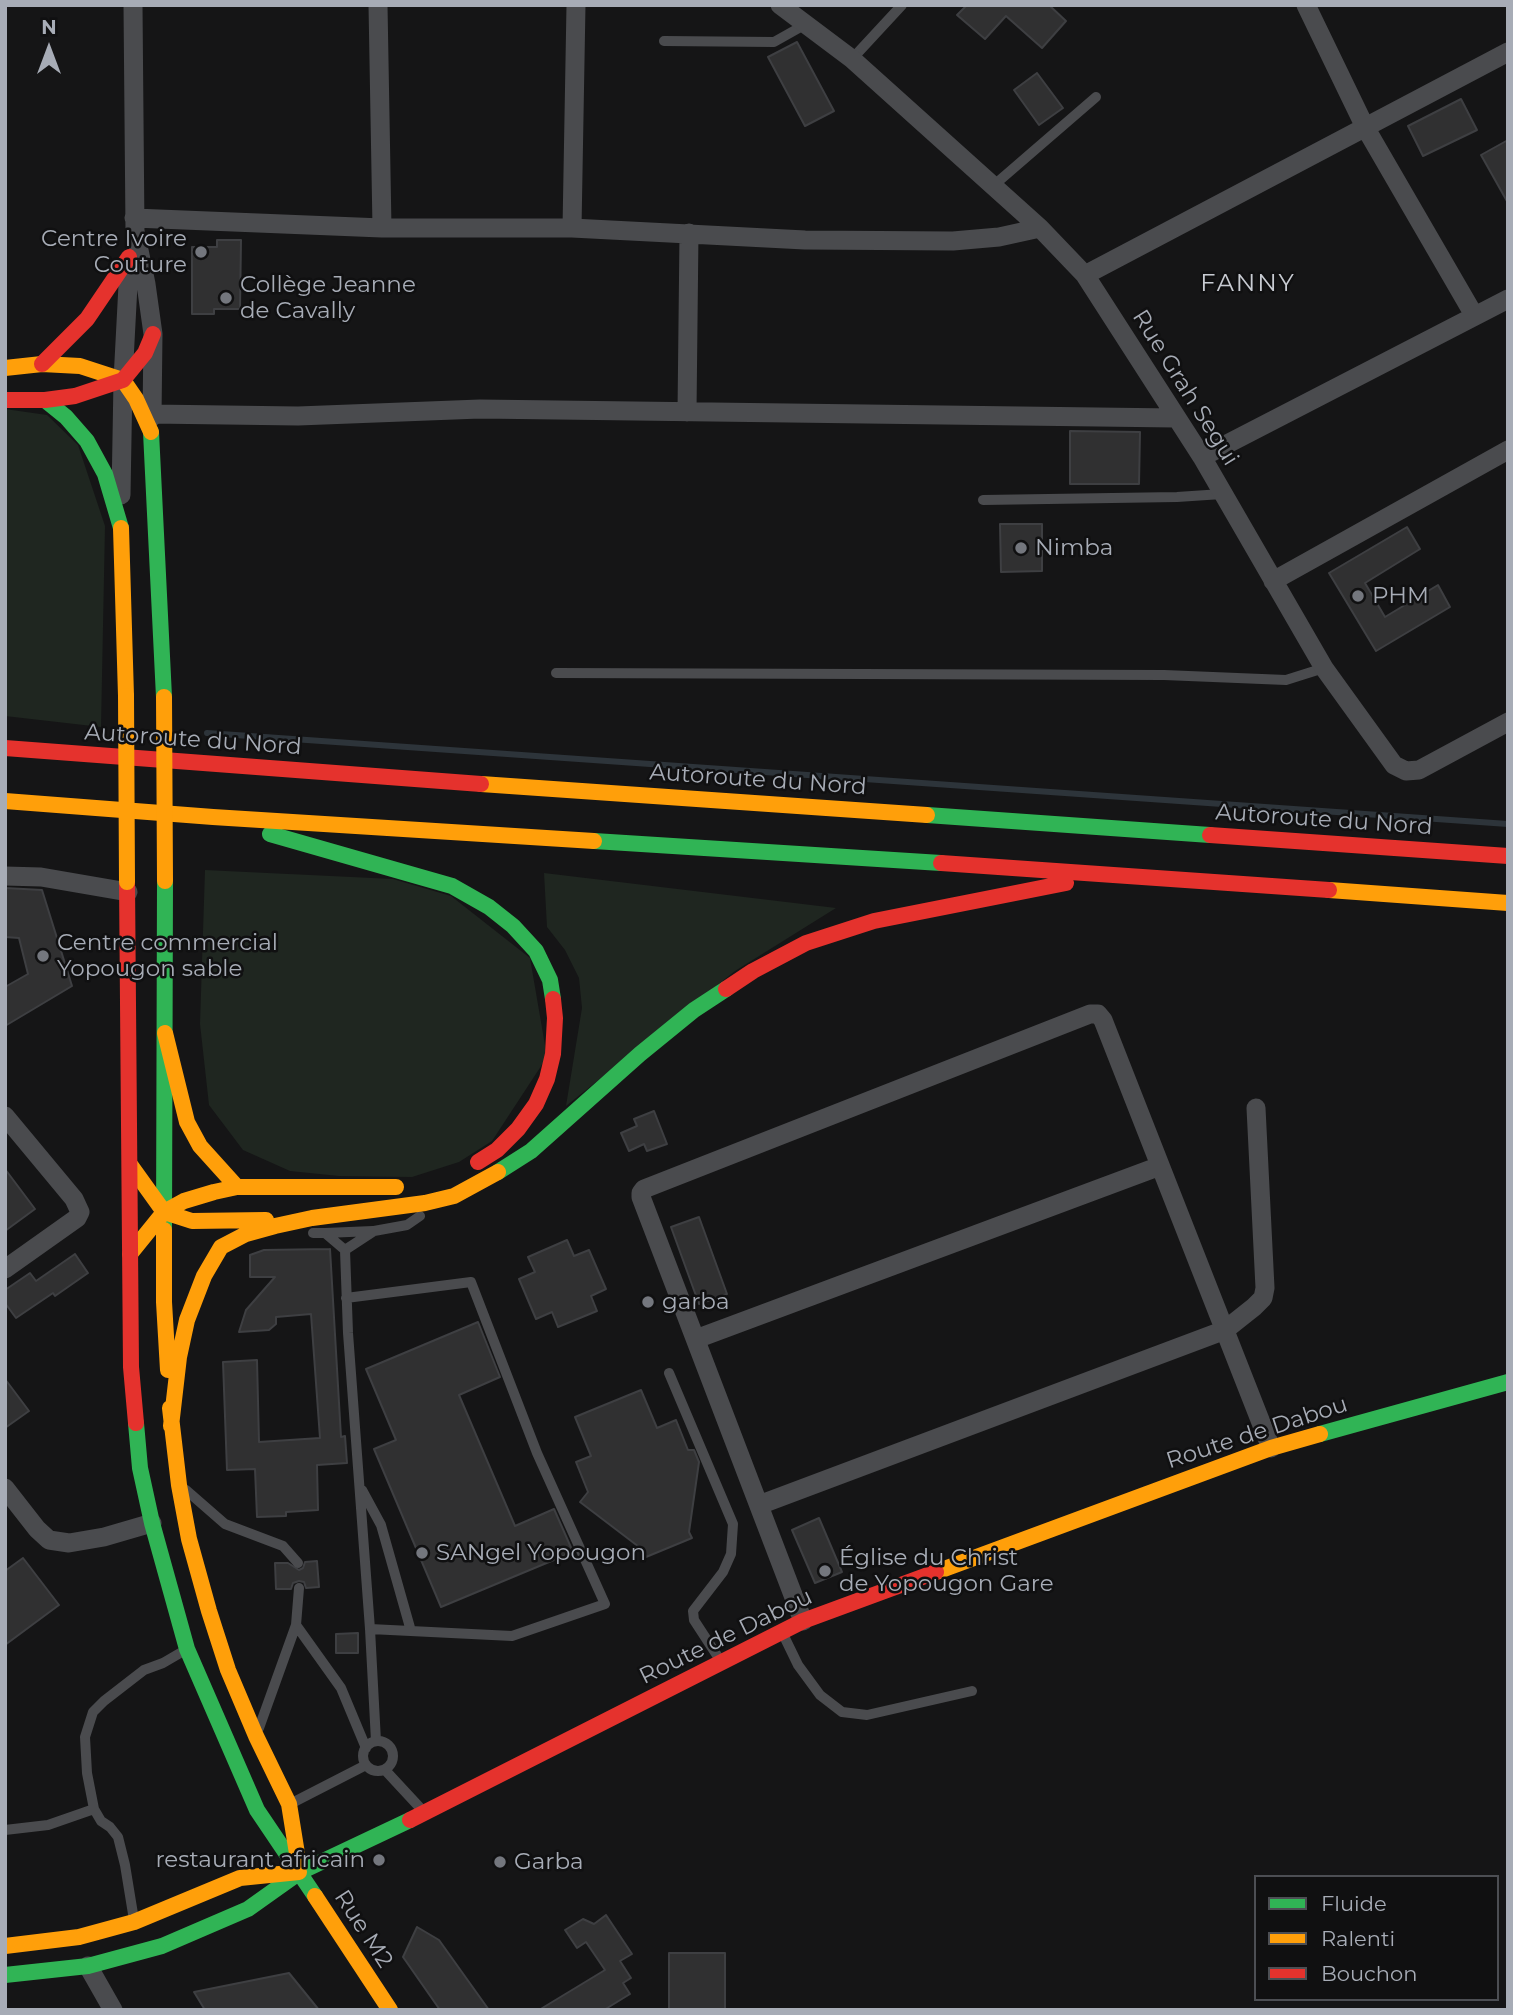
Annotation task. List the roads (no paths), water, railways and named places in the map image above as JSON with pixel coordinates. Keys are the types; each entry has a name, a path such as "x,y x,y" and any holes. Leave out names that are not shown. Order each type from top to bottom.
{"main road":[{"path":"42,364 87,319 129,257"},
{"path":"5,400 45,400 75,396 123,380 145,353 153,334"},
{"path":"5,368 42,364 80,366 123,380 152,423 164,697 164,1302 171,1426 189,1539 209,1611 228,1670 289,1804 300,1872"},
{"name":"Rue M2","path":"45,400 66,417 87,441 106,474 121,528 126,696 131,1367 141,1468 152,1523 187,1649 257,1810 390,2010"},
{"name":"Autoroute du Nord","path":"5,748 1508,856"},
{"path":"5,801 213,817 1121,874 1508,903"},
{"path":"213,817 452,887 489,907 513,926 536,951 550,980 555,1018 553,1054 547,1079 536,1104 518,1129 497,1150 466,1171"},
{"path":"171,1426 179,1357 187,1320 204,1276 221,1247 246,1234 312,1218 425,1203 454,1196 482,1183 531,1151 694,1010 753,971 806,943 874,921 1121,874"},
{"path":"165,1033 187,1122 200,1146 237,1187"},
{"path":"131,1166 164,1212 192,1221 312,1218"},
{"path":"130,1254 164,1212 184,1201 237,1187 370,1189 410,1186"},
{"name":"Route de Dabou","path":"5,1975 27,1975 88,1966 162,1947 248,1909 300,1872 425,1812 803,1621 1271,1448 1508,1382"},
{"name":"Route de Dabou","path":"5,1946 79,1937 134,1922 240,1878 300,1872"}],"street":[{"path":"121,528 123,380 129,257 134,225 133,5"},
{"path":"378,5 382,229"},
{"path":"572,229 576,5"},
{"name":"Rue Grah Segui","path":"780,5 852,59 1040,228 1085,275 1202,457 1324,668 1394,765 1406,772 1419,769 1508,722"},
{"path":"1306,5 1365,127 1474,315"},
{"path":"1085,275 1508,52"},
{"path":"134,225 572,229 805,240 953,241 999,237 1040,228"},
{"path":"134,225 153,334 152,423 480,409 1175,418"},
{"path":"687,412 689,233"},
{"path":"1202,457 1508,299"},
{"path":"1273,581 1508,450"},
{"path":"5,876 41,877 127,887"},
{"path":"803,1621 641,1197 644,1189 1090,1014 1098,1014 1103,1020 1271,1448"},
{"path":"759,1505 1225,1330 1263,1298 1265,1288 1256,1108"},
{"path":"5,1116 74,1199 80,1212 77,1218 5,1269"},
{"path":"696,1339 1160,1166"},
{"path":"5,1488 37,1529 49,1539 69,1543 104,1537 152,1523"},
{"path":"88,1966 113,2010"}],"lane":[{"path":"852,59 902,5"},
{"path":"664,41 774,42 806,24"},
{"path":"993,186 1096,97"},
{"path":"983,500 1222,494"},
{"path":"556,673 1164,675 1286,680 1324,668"},
{"path":"246,1234 374,1231 407,1224 454,1196"},
{"path":"345,1250 374,1231"},
{"path":"325,1233 345,1250 376,1741"},
{"path":"346,1298 471,1282 537,1452 605,1604 512,1636 370,1629"},
{"path":"669,1373 733,1524 731,1554 723,1573 693,1611 694,1620 723,1663"},
{"path":"179,1485 225,1524 283,1546 298,1563"},
{"path":"358,1485 381,1525 411,1631"},
{"path":"363,1535 386,1541"},
{"path":"256,1736 296,1625 299,1588"},
{"path":"296,1625 341,1688 366,1748"},
{"path":"782,1632 798,1665 820,1695 842,1712 867,1716 972,1691"},
{"path":"134,1922 118,1837 94,1809 87,1773 85,1737 93,1712 144,1670 187,1649"},
{"path":"376,1741 366,1748 363,1754 366,1765 372,1770 386,1770 425,1812"},
{"path":"376,1741 391,1748 393,1760 386,1770"},
{"path":"289,1804 366,1765"},
{"path":"5,1830 48,1825 94,1809"}],"waterway":[{"path":"207,733 1508,824"}],"place":[{"name":"Centre Ivoire Couture","path":"201,252"},
{"name":"Collège Jeanne de Cavally","path":"226,298"},
{"name":"Nimba","path":"1021,548"},
{"name":"PHM","path":"1358,596"},
{"name":"Centre commercial Yopougon sable","path":"43,956"},
{"name":"garba","path":"648,1302"},
{"name":"SANgel Yopougon","path":"422,1553"},
{"name":"Église du Christ de Yopougon Gare","path":"825,1571"},
{"name":"restaurant africain","path":"379,1860"},
{"name":"Garba","path":"500,1862"}],"district":[{"name":"FANNY","path":"1248,284"}]}
